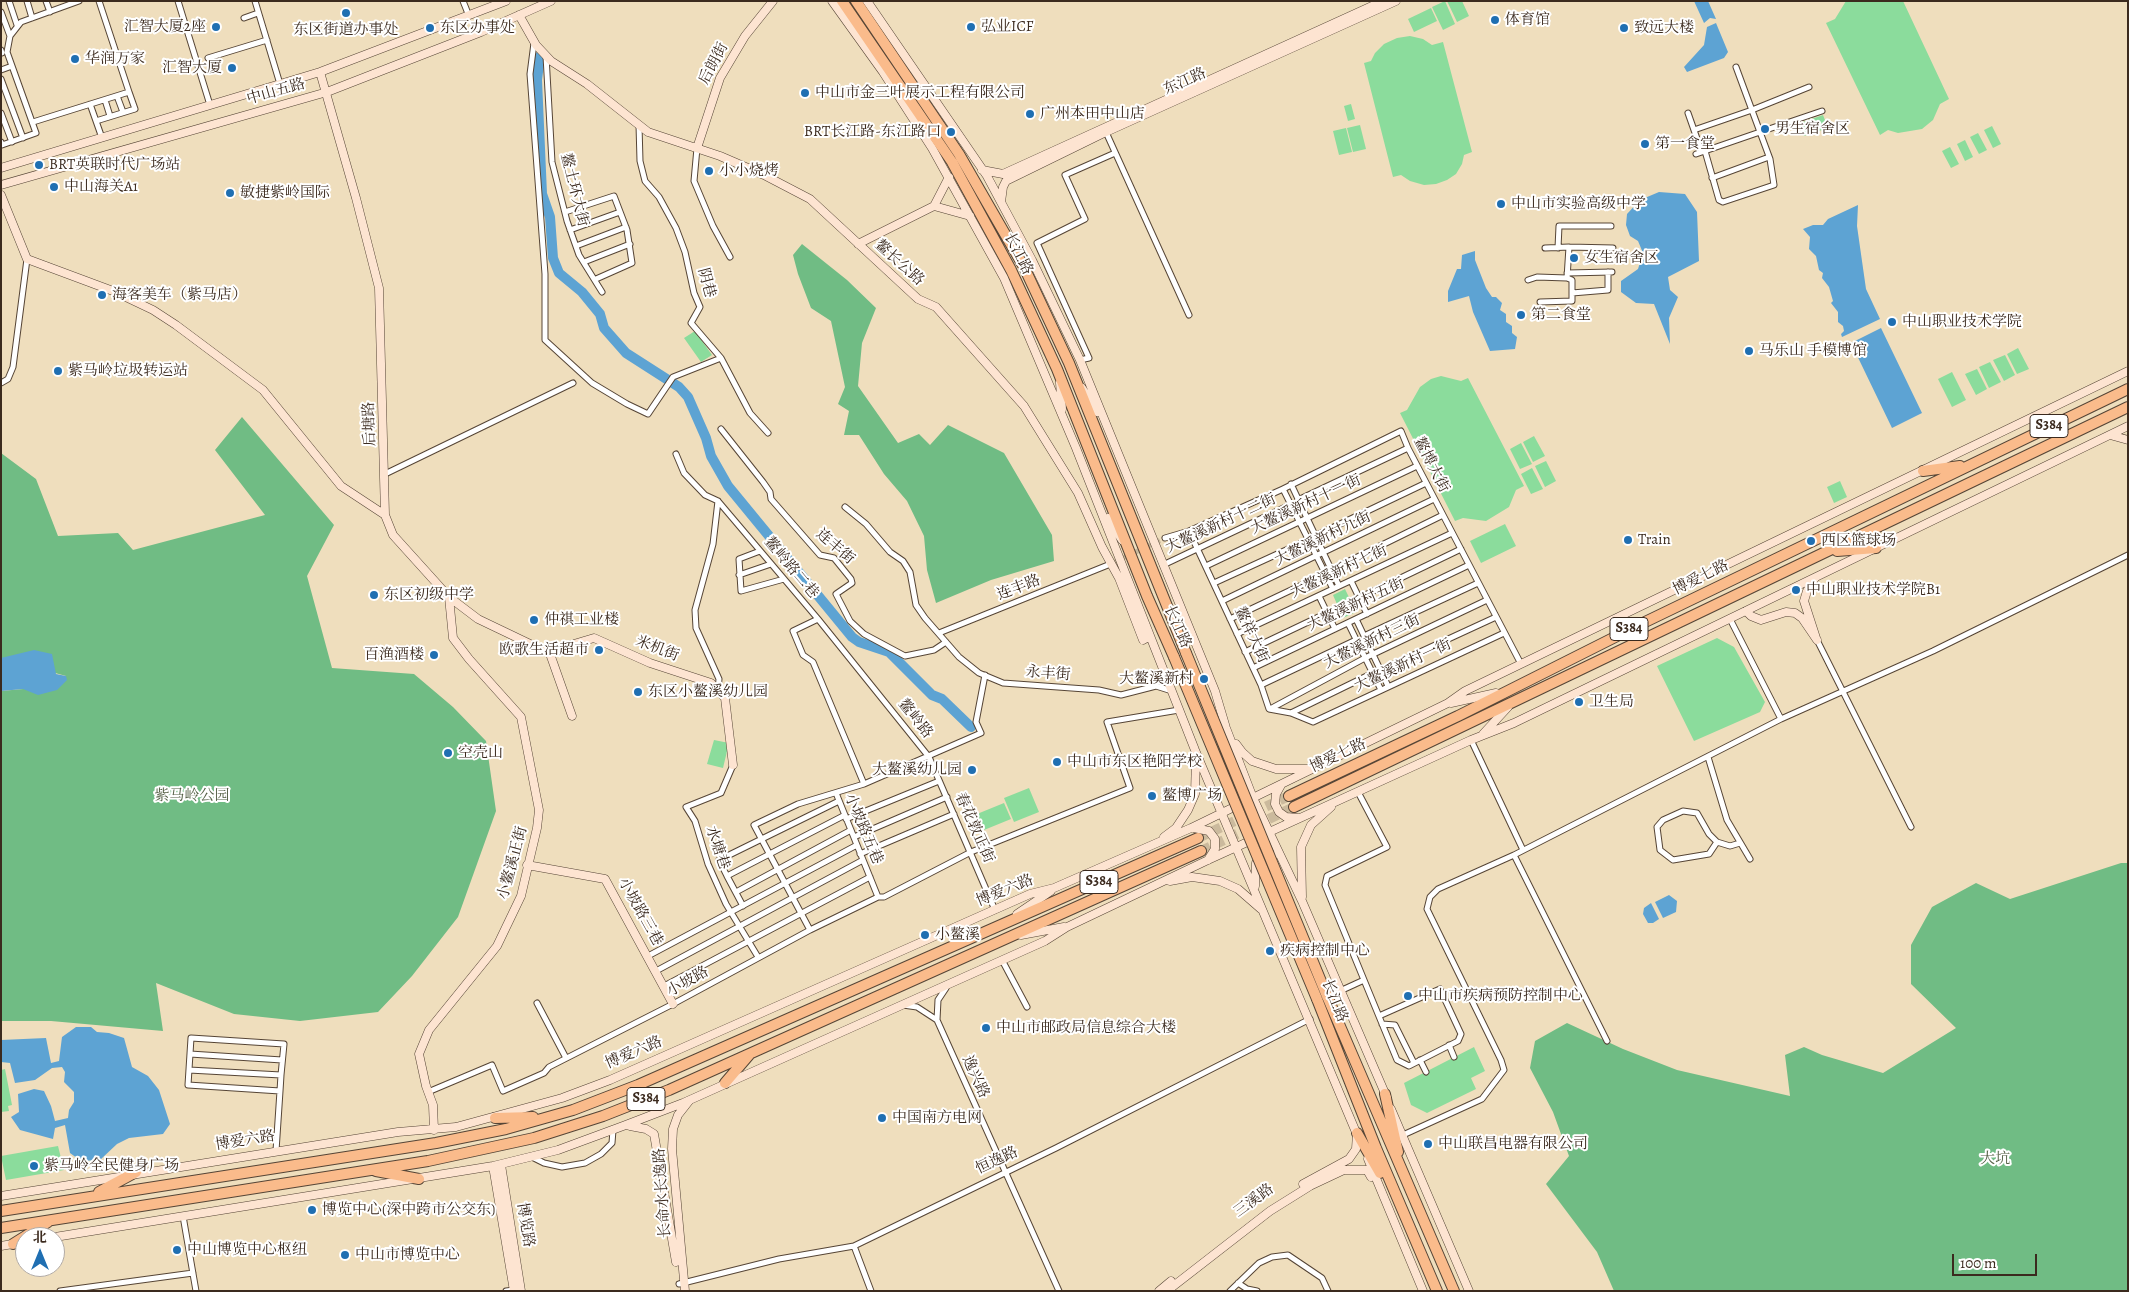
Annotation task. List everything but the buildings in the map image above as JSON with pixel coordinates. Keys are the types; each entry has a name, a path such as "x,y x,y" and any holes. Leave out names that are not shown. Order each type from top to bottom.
{"highway":[{"name":"长江路","path":"842,1 952,162 1011,270 1058,374 1437,1291"},
{"name":"长江路","path":"856,1 959,154 1024,267 1074,376 1156,583 1327,996 1454,1291"},
{"name":"博爱七路","path":"1289,796 1458,716 1503,692 2128,389"},
{"name":"博爱七路","path":"1294,807 2128,407"},
{"path":"1923,471 1971,464"},
{"path":"1831,551 1876,548"},
{"name":"博爱六路","path":"1,1211 436,1143 506,1129 549,1116 638,1085 1198,838"},
{"name":"S384","path":"1,1228 428,1161 534,1138 628,1106 1202,851"},
{"path":"725,1083 752,1052"},
{"path":"1385,1094 1398,1147 1400,1166"},
{"path":"495,1118 549,1116"},
{"path":"1357,1133 1367,1147 1393,1198 1400,1205"},
{"path":"367,1170 419,1179"},
{"path":"92,1196 136,1172"},
{"path":"13,1244 51,1220"}],"street":[{"path":"9,1 17,24"},
{"path":"27,1 32,18"},
{"path":"46,1 50,12"},
{"path":"96,121 135,109 99,1"},
{"path":"178,1 210,106"},
{"path":"255,1 280,84"},
{"path":"463,1 469,16"},
{"name":"中山五路","path":"1,168 320,72 506,1"},
{"name":"中山五路","path":"1,185 327,92 551,1"},
{"name":"后朗街","path":"697,148 720,78 745,36 773,1"},
{"name":"长江路","path":"832,1 883,72 949,177 1004,278 1063,417 1195,750 1310,1019 1380,1191 1424,1291"},
{"path":"867,1 985,173"},
{"name":"东江路","path":"1001,202 1006,180 1105,130 1382,1"},
{"name":"东江路","path":"985,173 1003,174 1396,1"},
{"path":"1,142 2,145 36,133 12,66 3,52 10,36 17,24 78,2"},
{"path":"1,12 10,36"},
{"path":"244,18 258,13"},
{"name":"鳌长公路","path":"519,15 534,42 546,56 587,84 638,125 648,132 697,148 764,175 810,199 918,299 936,308 1024,406 1078,493 1102,547 1120,578 1143,640 1150,636"},
{"path":"208,58 266,40"},
{"path":"534,42 530,74 545,274 545,340 592,383 626,404 648,414 672,379 721,358"},
{"name":"鳌土环大街","path":"546,56 552,162 564,212 576,246 602,292"},
{"path":"1,70 12,66"},
{"path":"1688,113 1701,150 1705,151 1719,200 1723,202 1774,185 1769,157 1736,67"},
{"name":"后塘路","path":"320,72 379,288 386,515 393,535 449,596 478,619 549,651"},
{"path":"1,79 23,138"},
{"path":"1694,130 1752,110 1809,87"},
{"path":"32,122 129,92"},
{"path":"117,96 123,112"},
{"path":"105,100 110,116"},
{"path":"90,104 102,138"},
{"path":"1696,154 1822,111"},
{"path":"1,113 12,142"},
{"name":"阴巷","path":"638,125 640,161 645,181 659,198 676,228 686,252 694,293 700,307 692,323 721,358 750,413 768,433"},
{"path":"1105,130 1189,316"},
{"path":"697,148 694,181 713,226 730,257"},
{"path":"1080,360 1089,358 1037,243 1086,219 1065,175 1115,153"},
{"path":"1712,178 1769,157"},
{"name":"长江路","path":"985,173 1032,260 1080,360 1218,702 1253,798 1302,901 1469,1291"},
{"path":"858,244 934,206 949,177"},
{"path":"1,195 27,259 13,367 8,379 1,383"},
{"path":"564,212 614,196 626,227 632,263 596,279"},
{"path":"934,206 970,216"},
{"path":"570,230 620,212"},
{"path":"1558,248 1558,226 1611,226"},
{"path":"576,246 626,227"},
{"path":"584,262 630,244"},
{"path":"1567,276 1569,247"},
{"path":"1545,248 1613,248"},
{"path":"1032,260 1044,258"},
{"path":"27,259 113,291 145,306 197,340 263,390 341,486 386,515"},
{"path":"1528,280 1537,277 1610,272 1608,290 1572,293"},
{"path":"1540,302 1572,301 1572,280 1567,276"},
{"path":"1448,703 1465,690 1923,471 2128,370"},
{"path":"1058,374 1063,417"},
{"name":"长江路","path":"1074,376 1108,431"},
{"path":"385,474 573,383"},
{"path":"65,1235 497,1165 558,1150 613,1130 692,1099 900,1004 1045,941 1067,927 1208,860 1471,740 1514,723 2128,426"},
{"name":"连丰街","path":"721,429 770,492 771,499 820,554 834,558 851,578 852,583 836,594 850,621 864,634 905,656 934,650 946,642"},
{"name":"鳌博大街","path":"1189,530 1283,489 1401,431 1417,466 1521,664"},
{"path":"2110,435 2128,440"},
{"path":"1298,500 1408,448"},
{"name":"鳌岭路二巷","path":"676,454 684,473 705,496 718,501 818,619 793,631 803,655 813,662 864,784"},
{"name":"大鳌溪新村十一街","path":"1206,566 1417,466"},
{"path":"1315,536 1426,483"},
{"path":"1291,484 1339,586"},
{"path":"1283,489 1333,589"},
{"name":"大鳌溪新村九街","path":"1222,601 1434,499"},
{"path":"718,501 713,544 694,610 696,628 719,679 718,692 725,698 733,765"},
{"path":"1098,504 1130,552"},
{"name":"大鳌溪新村十二街","path":"1163,565 1290,505"},
{"name":"永丰街","path":"845,507 866,524 890,552 903,560 910,572 916,605 959,658 985,675 1003,683 1099,690 1121,695 1156,686 1172,691"},
{"path":"1331,570 1443,515"},
{"path":"1147,526 1156,583"},
{"path":"1165,538 1189,530"},
{"name":"鳌祥大街","path":"1189,530 1253,668 1269,709"},
{"name":"大鳌溪新村七街","path":"1237,634 1452,533"},
{"path":"1214,583 1308,540"},
{"path":"1359,598 1461,549"},
{"path":"760,551 739,559 741,591 784,579"},
{"path":"1403,1135 1482,1099 1504,1070 1501,1060 1427,909 1430,897 1438,889 1514,855 1781,719 1933,652 2128,555"},
{"path":"739,575 771,564"},
{"name":"连丰路","path":"939,633 1108,565"},
{"name":"大鳌溪新村五街","path":"1253,668 1469,565"},
{"path":"1230,619 1325,574"},
{"path":"1815,578 1807,591 1804,601 1817,640"},
{"path":"1351,581 1367,614"},
{"path":"1364,636 1478,583"},
{"name":"小鳌溪正街","path":"434,1130 433,1104 428,1092 419,1054 429,1030 497,946 521,896 537,828 539,810 521,717 469,659 453,638 449,596"},
{"path":"1319,596 1335,629"},
{"name":"大鳌溪新村三街","path":"1269,709 1373,654 1487,600"},
{"path":"1746,611 1761,620 1786,612 1795,613 1802,618 1817,640 1911,827"},
{"path":"1245,652 1327,613"},
{"path":"1381,670 1496,617"},
{"name":"鳌岭路","path":"818,619 929,757 864,784 836,793"},
{"path":"1356,619 1388,686"},
{"path":"1730,619 1781,719"},
{"path":"1348,623 1381,690"},
{"name":"大鳌溪新村一街","path":"1291,713 1313,722 1504,633"},
{"name":"米机街","path":"549,651 594,638 650,663 711,684 718,692"},
{"path":"1261,686 1356,640"},
{"path":"549,651 572,716"},
{"path":"1269,709 1291,713 1373,673"},
{"path":"929,757 982,733 976,722 985,675"},
{"path":"1448,703 1503,692"},
{"path":"1181,713 1191,724 1198,724 1213,717 1218,702"},
{"name":"博爱七路","path":"1238,805 1320,767 1448,703"},
{"path":"1481,736 1508,706"},
{"name":"小坡路","path":"428,1092 492,1065 503,1091 544,1073 549,1067 673,1004 810,930 878,897 884,898 971,852 1130,788 1107,722 1181,713"},
{"path":"1226,728 1242,752 1252,761 1276,769 1298,770 1320,767"},
{"path":"1471,740 1523,850"},
{"path":"1156,844 1176,828 1188,810 1195,794 1195,750"},
{"name":"春花敦正街","path":"929,757 996,910"},
{"path":"1708,757 1726,820 1750,860"},
{"name":"水塘巷","path":"733,765 721,793 686,807 695,821 708,864 731,912 758,957"},
{"path":"727,876 846,817 940,781"},
{"path":"1281,785 1276,794 1275,804 1279,812 1286,817 1300,818"},
{"path":"1358,792 1387,848 1327,876 1325,885 1397,1060 1408,1066 1458,1041 1461,1034 1440,989 1379,1016"},
{"name":"小坡路五巷","path":"810,930 754,825 798,804 836,793 878,897"},
{"path":"854,837 947,797"},
{"path":"743,906 719,860 839,801"},
{"path":"1302,901 1301,847 1311,825 1338,801"},
{"name":"博爱六路","path":"1,1196 136,1172 398,1132 434,1130 495,1118 562,1098 619,1076 1030,894 1054,888 1156,844 1238,805"},
{"path":"1717,842 1709,854 1673,860 1660,850 1657,827 1663,820 1683,811 1697,813 1709,834 1717,842 1730,846 1740,844"},
{"path":"860,854 954,814"},
{"path":"1191,828 1209,831 1215,839 1215,849 1208,860"},
{"path":"736,892 851,830"},
{"path":"648,956 857,844"},
{"path":"1514,855 1607,1041"},
{"path":"1255,891 1256,863 1261,857 1275,856 1291,879"},
{"path":"656,971 863,860"},
{"name":"小坡路三巷","path":"527,865 605,879 673,1004"},
{"path":"664,986 870,877"},
{"path":"1160,883 1192,878 1220,881 1238,889 1264,912"},
{"path":"999,926 1054,888"},
{"path":"1009,937 1067,927"},
{"path":"1002,960 1027,1007"},
{"path":"1340,992 1364,980"},
{"path":"900,1004 917,1007 936,1020 941,992 951,982"},
{"path":"537,1003 566,1058"},
{"name":"恒逸路","path":"682,1287 779,1259 854,1246 1004,1171 1056,1148 1310,1019"},
{"name":"逸兴路","path":"936,1020 1059,1291"},
{"path":"1382,1024 1395,1025 1417,1062 1426,1072"},
{"path":"276,1151 284,1044 191,1038 188,1085 280,1091"},
{"path":"1449,1045 1454,1057"},
{"path":"190,1054 282,1060"},
{"path":"189,1070 281,1076"},
{"name":"长命水长逸路","path":"682,1287 672,1149 673,1129 678,1115 692,1099"},
{"name":"长命水长逸路","path":"623,1126 637,1126 654,1134 682,1287"},
{"path":"532,1157 544,1163 562,1167 585,1163 601,1154 612,1144 613,1130"},
{"name":"三溪路","path":"1159,1291 1266,1208 1349,1159 1356,1149 1357,1133"},
{"name":"博览路","path":"497,1165 514,1290"},
{"name":"三溪路","path":"1167,1291 1270,1211 1310,1186 1344,1170 1367,1170 1380,1191"},
{"path":"183,1216 196,1291"},
{"path":"1,1246 13,1244"},
{"path":"854,1246 871,1291"},
{"path":"1230,1291 1258,1262 1272,1257 1288,1255 1322,1278 1328,1291"},
{"path":"60,1291 193,1273"},
{"path":"1238,1283 1247,1290 1257,1291"}],"green space":[{"path":"1445,1 1455,24 1443,30 1432,7"},
{"path":"1447,1 1462,1 1469,16 1457,22"},
{"path":"1846,1 1903,1 1949,99 1940,104 1933,120 1922,129 1898,133 1888,130 1880,135 1826,23 1835,19"},
{"path":"1431,8 1437,21 1414,32 1408,19"},
{"path":"1410,36 1423,39 1432,45 1443,42 1472,152 1464,155 1462,164 1456,174 1436,184 1424,185 1410,181 1401,175 1393,177 1364,63 1371,61 1375,53 1384,44 1397,38"},
{"path":"1351,104 1355,119 1348,121 1344,106"},
{"path":"1823,115 1828,128 1804,136 1800,123"},
{"path":"1360,125 1366,149 1353,152 1347,128"},
{"path":"1992,126 2001,144 1993,148 1984,130"},
{"path":"1346,128 1352,152 1339,155 1333,131"},
{"path":"1978,133 1987,150 1979,154 1970,137"},
{"path":"1965,140 1973,157 1965,161 1957,144"},
{"path":"1950,147 1959,164 1951,168 1942,151"},
{"path":"802,244 847,280 876,308 862,343 858,386 898,443 919,434 930,445 948,425 1004,453 1052,535 1054,561 991,580 936,603 927,570 924,536 907,501 884,474 859,435 844,435 849,411 838,404 845,387 831,321 811,308 798,274 793,255"},
{"path":"695,331 712,355 701,362 684,338"},
{"path":"2018,348 2029,369 2017,374 2007,354"},
{"path":"2005,355 2015,375 2004,381 1993,360"},
{"path":"1990,362 2001,382 1989,388 1979,367"},
{"path":"1977,369 1987,389 1976,395 1965,374"},
{"path":"1952,372 1966,400 1952,407 1938,379"},
{"path":"1441,376 1461,381 1468,378 1524,486 1516,490 1509,507 1486,521 1463,518 1455,521 1400,413 1407,410 1420,387 1431,379"},
{"name":"紫马岭公园","path":"242,417 334,525 307,576 332,668 414,674 453,707 486,741 496,811 458,917 412,976 378,1012 300,1021 234,1014 156,983 163,1031 51,1021 1,1021 1,691 23,689 66,676 1,658 1,453 36,479 58,536 118,533 133,550 265,515 215,450"},
{"path":"1534,436 1545,456 1533,462 1523,442"},
{"path":"1521,443 1532,464 1520,469 1510,449"},
{"path":"1546,461 1556,481 1545,487 1535,466"},
{"path":"1532,468 1543,489 1531,494 1521,474"},
{"path":"1840,481 1847,497 1834,503 1827,487"},
{"path":"1505,524 1516,546 1481,563 1470,541"},
{"path":"1345,589 1356,612 1343,618 1333,595"},
{"path":"1717,638 1734,647 1765,702 1760,712 1694,741 1657,666"},
{"path":"714,740 729,743 723,768 707,764"},
{"path":"1029,788 1039,812 1014,822 1004,798"},
{"path":"1004,803 1011,819 984,830 977,814"},
{"name":"大坑","path":"2121,863 2128,863 2128,1291 1614,1291 1597,1252 1546,1184 1569,1156 1553,1112 1530,1068 1535,1041 1567,1023 1623,1049 1677,1070 1790,1096 1785,1055 1804,1047 1822,1055 1883,1073 1956,1028 1911,984 1911,945 1932,907 1976,883 2010,899"},
{"path":"1474,1047 1485,1071 1471,1078 1476,1089 1427,1113 1411,1105 1404,1083"},
{"path":"5,1069 12,1105 8,1106 9,1111 1,1112 1,1070"},
{"path":"58,1146 64,1170 6,1180 1,1156"}],"water":[{"path":"1694,1 1708,1 1716,19 1710,18 1704,23"},
{"path":"1716,23 1728,52 1724,58 1687,72 1684,67 1704,45 1707,27"},
{"path":"1659,192 1685,194 1697,212 1699,261 1668,277 1670,290 1678,297 1669,318 1670,344 1654,304 1636,303 1621,292 1621,281 1638,269 1643,253 1638,241 1630,236 1626,225 1627,214 1640,200"},
{"path":"1858,205 1857,226 1866,289 1880,319 1842,337 1843,326 1838,322 1838,312 1831,303 1833,301 1829,287 1822,278 1823,273 1819,270 1816,256 1809,249 1810,237 1803,229 1813,225 1823,225 1828,219"},
{"path":"1475,251 1475,260 1486,288 1492,297 1496,297 1502,303 1500,310 1506,314 1506,322 1512,326 1512,333 1517,337 1515,349 1490,351 1473,312 1469,296 1448,302 1448,291 1457,269 1461,269 1462,255"},
{"path":"1881,328 1922,413 1892,428 1851,343"},
{"path":"34,650 52,654 56,674 66,676 67,680 57,690 38,695 23,689 1,691 1,658"},
{"path":"1669,895 1677,901 1676,912 1663,918 1655,902"},
{"path":"1651,903 1659,919 1653,923 1648,923 1643,914 1644,908"},
{"path":"76,1027 91,1027 97,1032 109,1033 124,1038 132,1067 148,1076 159,1090 170,1124 163,1134 129,1138 117,1144 100,1160 81,1161 70,1153 65,1125 55,1128 53,1139 20,1130 11,1117 19,1112 18,1094 34,1089 44,1091 55,1121 68,1118 69,1110 74,1102 74,1092 64,1082 65,1072 62,1067 52,1068 35,1080 15,1083 10,1063 1,1062 1,1040 46,1038 51,1063 59,1061 62,1037"}],"waterway":[{"path":"540,56 537,80 542,194 550,217 553,258 559,273 582,292 600,314 604,328 626,353 679,387 688,397 706,438 711,456 728,486 852,637 859,642 889,652 932,695 942,699 971,727"}],"tunnel":[{"path":"1108,565 1165,538"},
{"path":"1198,838 1289,796"},
{"path":"1201,851 1294,807"}],"place":[{"name":"东区街道办事处","path":"346,13"},
{"name":"体育馆","path":"1495,20"},
{"name":"汇智大厦2座","path":"216,27"},
{"name":"弘业ICF","path":"971,27"},
{"name":"东区办事处","path":"430,28"},
{"name":"致远大楼","path":"1624,28"},
{"name":"华润万家","path":"75,59"},
{"name":"汇智大厦","path":"232,68"},
{"name":"中山市金三叶展示工程有限公司","path":"805,93"},
{"name":"广州本田中山店","path":"1030,114"},
{"name":"男生宿舍区","path":"1765,129"},
{"name":"BRT长江路-东江路口","path":"951,132"},
{"name":"第一食堂","path":"1645,144"},
{"name":"BRT英联时代广场站","path":"39,165"},
{"name":"小小烧烤","path":"709,171"},
{"name":"中山海关A1","path":"54,187"},
{"name":"敏捷紫岭国际","path":"230,193"},
{"name":"中山市实验高级中学","path":"1501,204"},
{"name":"女生宿舍区","path":"1574,258"},
{"name":"海客美车（紫马店）","path":"102,295"},
{"name":"第二食堂","path":"1521,315"},
{"name":"中山职业技术学院","path":"1892,322"},
{"name":"马乐山 手模博馆","path":"1749,351"},
{"name":"紫马岭垃圾转运站","path":"58,371"},
{"name":"Train","path":"1628,540"},
{"name":"西区篮球场","path":"1811,541"},
{"name":"中山职业技术学院B1","path":"1796,590"},
{"name":"东区初级中学","path":"374,595"},
{"name":"仲祺工业楼","path":"534,620"},
{"name":"欧歌生活超市","path":"599,650"},
{"name":"百渔酒楼","path":"434,655"},
{"name":"大鳌溪新村","path":"1204,679"},
{"name":"东区小鳌溪幼儿园","path":"638,692"},
{"name":"卫生局","path":"1579,702"},
{"name":"空壳山","path":"448,753"},
{"name":"中山市东区艳阳学校","path":"1057,762"},
{"name":"大鳌溪幼儿园","path":"972,770"},
{"name":"鳌博广场","path":"1152,796"},
{"name":"小鳌溪","path":"925,935"},
{"name":"疾病控制中心","path":"1270,951"},
{"name":"中山市疾病预防控制中心","path":"1408,996"},
{"name":"中山市邮政局信息综合大楼","path":"986,1028"},
{"name":"中国南方电网","path":"882,1118"},
{"name":"中山联昌电器有限公司","path":"1428,1144"},
{"name":"紫马岭全民健身广场","path":"34,1166"},
{"name":"博览中心(深中跨市公交东)","path":"312,1210"},
{"name":"中山博览中心枢纽","path":"177,1250"},
{"name":"中山市博览中心","path":"345,1255"}]}
